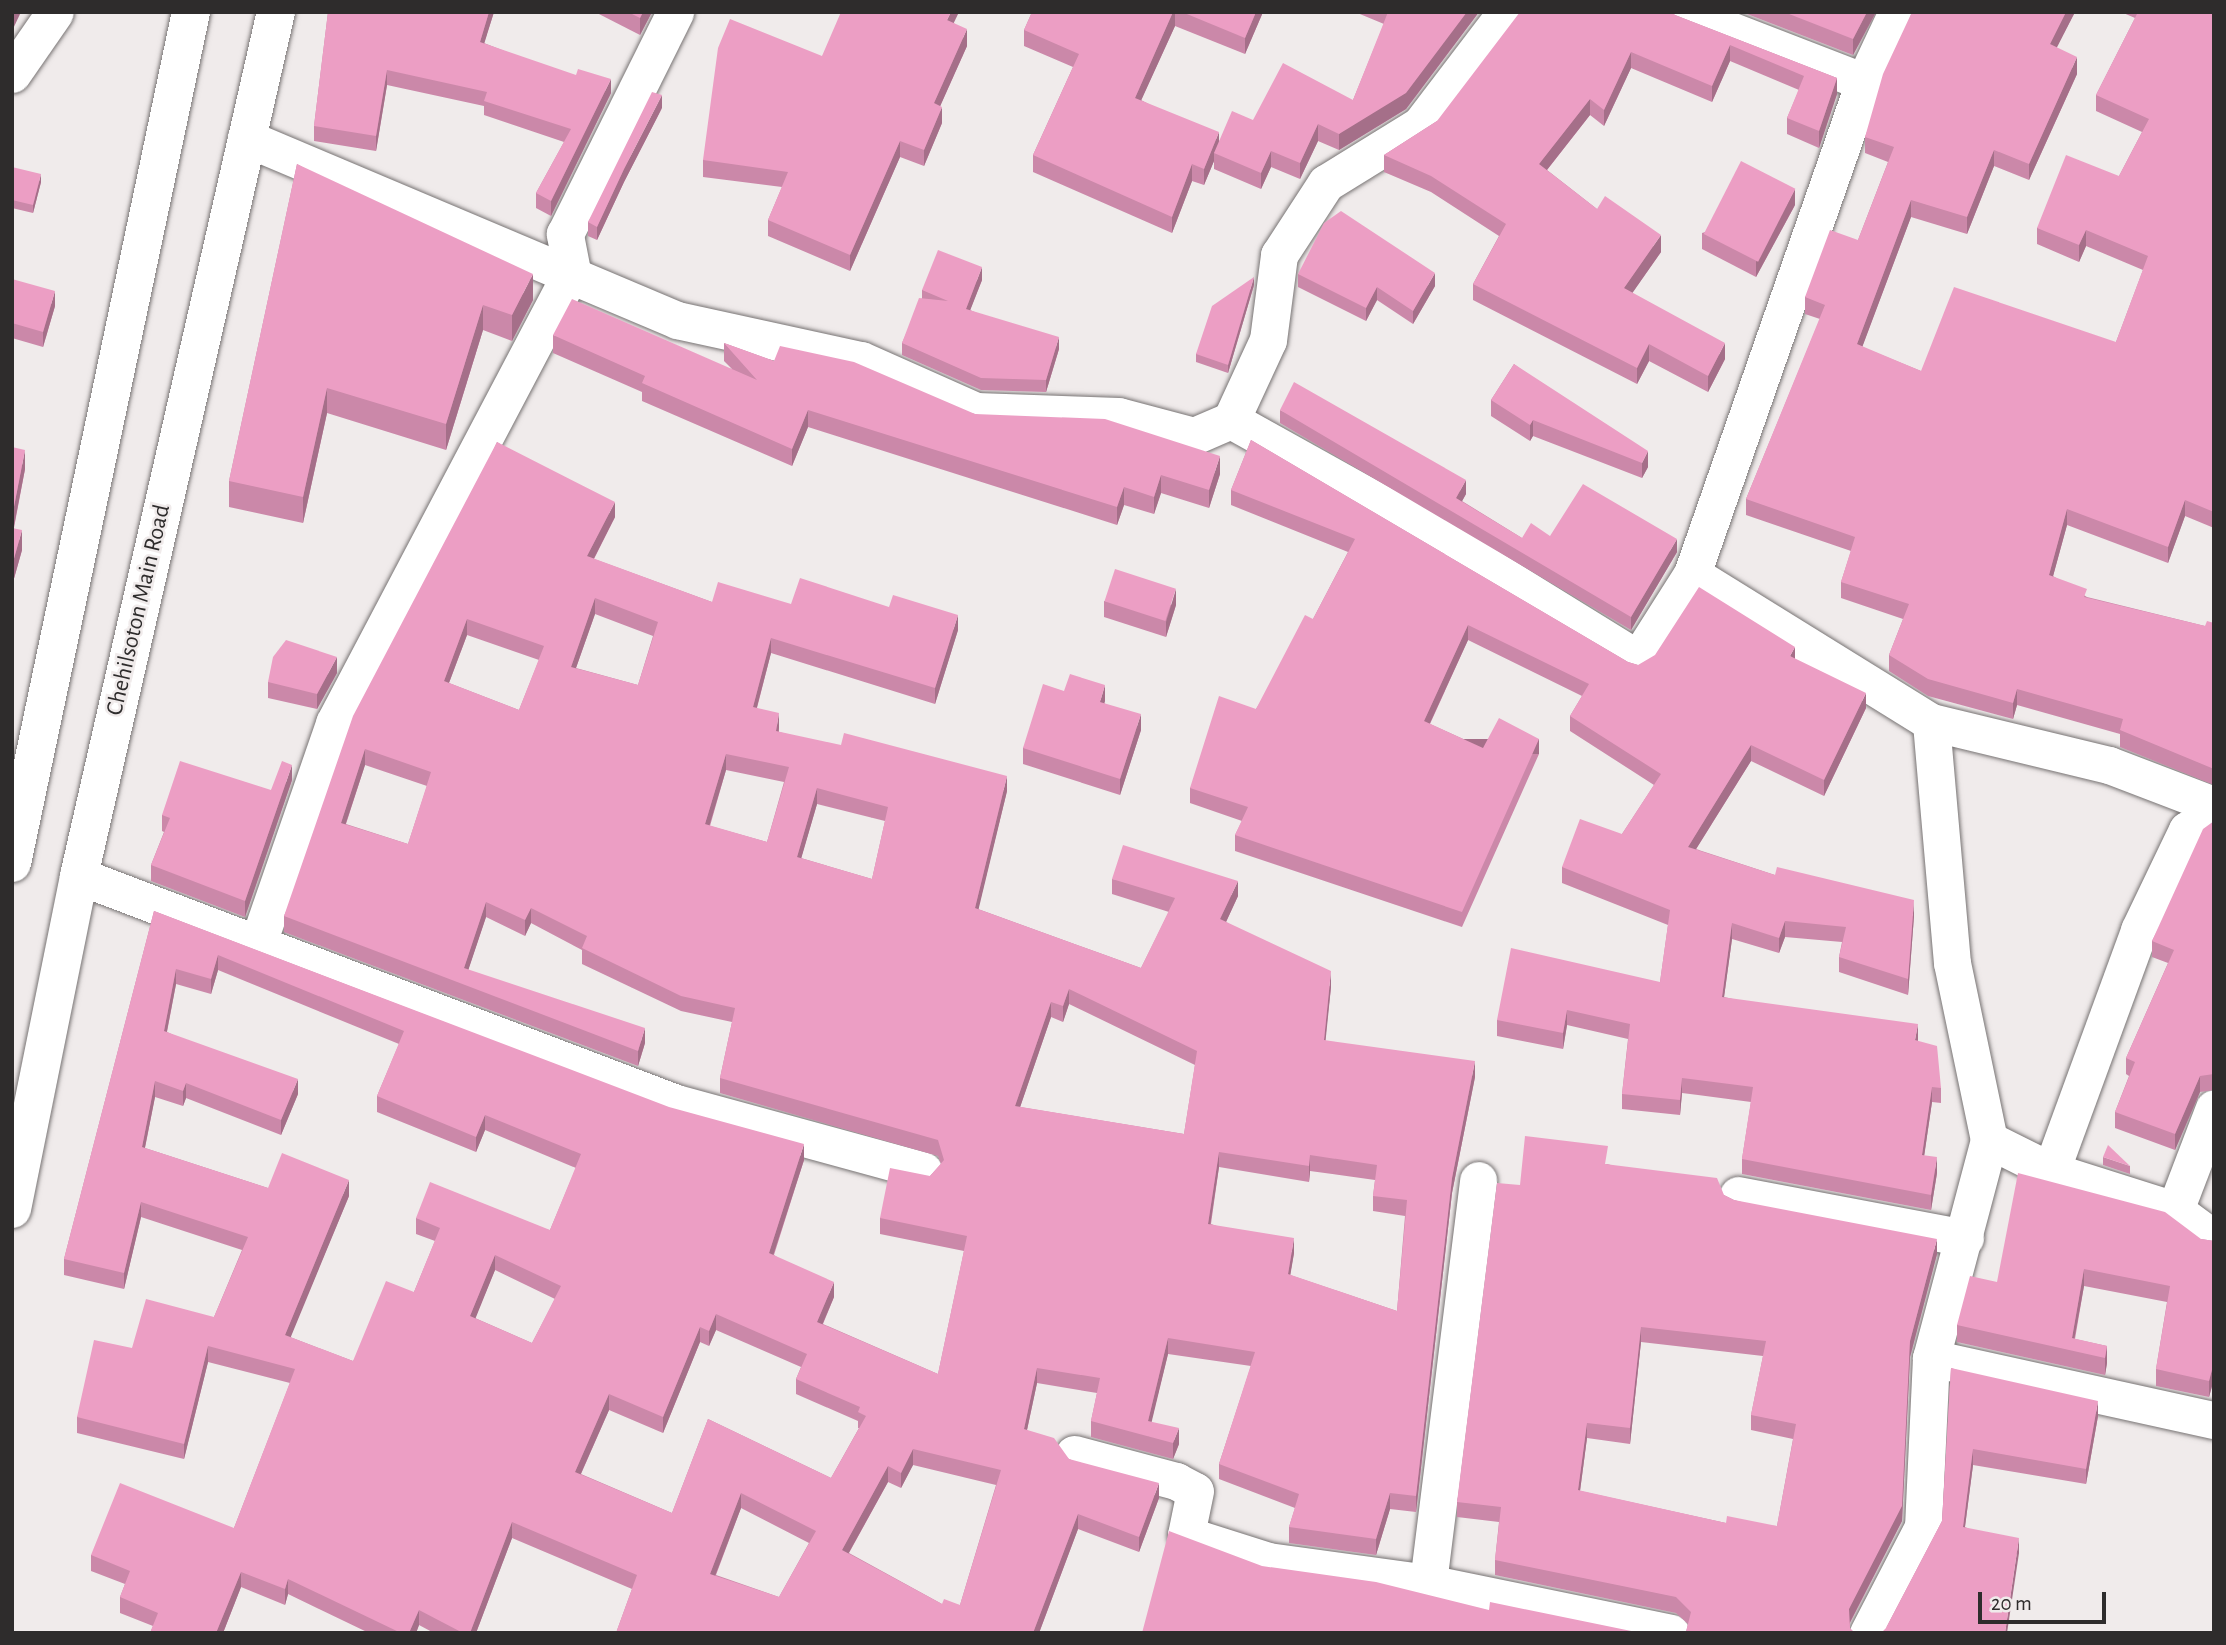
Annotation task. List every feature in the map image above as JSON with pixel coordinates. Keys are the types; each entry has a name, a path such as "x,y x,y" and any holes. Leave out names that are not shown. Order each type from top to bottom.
{"main road":[{"path":"12,863 191,12"},
{"name":"Chehilsoton Main Road","path":"12,1209 79,876 276,12"}],"street":[{"path":"12,74 55,12"},
{"path":"259,940 334,723 572,271 565,234 674,12"},
{"path":"246,138 572,271 677,320 861,360 976,411 1118,416 1194,436 1231,420 1268,340 1279,255 1326,183 1420,125 1506,12"},
{"path":"1683,12 1864,82"},
{"path":"1231,420 1439,536 1638,659 1692,574 1864,82 1897,12"},
{"path":"1692,574 1931,722 2109,765 2214,805"},
{"path":"1868,1633 1923,1528 1931,1358 1989,1140 1952,963 1931,722"},
{"path":"2051,1171 2139,930 2187,830 2214,814"},
{"path":"79,876 259,940 676,1103 924,1171"},
{"path":"2175,1210 2214,1108"},
{"path":"1989,1140 2051,1171 2175,1210 2214,1239"},
{"path":"1428,1583 1478,1180"},
{"path":"1738,1195 1965,1238"},
{"path":"1931,1358 2214,1420"},
{"path":"1074,1454 1195,1491 1186,1535 1268,1561 1428,1583 1671,1633"}],"building":[{"path":"328,12 489,12 480,42 576,75 578,69 611,79 551,201 536,193 571,129 484,101 487,92 387,70 376,136 314,126"},
{"path":"628,12 643,12 640,18"},
{"path":"841,12 951,12 947,20 967,29 934,103 942,107 924,150 900,141 850,255 768,220 788,172 703,160 718,48 730,19 822,56"},
{"path":"1032,12 1173,12 1135,98 1219,132 1204,169 1192,164 1172,217 1033,155 1079,54 1024,30"},
{"path":"1182,12 1256,12 1245,38"},
{"path":"1388,12 1467,12 1406,93 1339,134 1318,124 1300,163 1271,151 1261,173 1214,153 1232,111 1253,120 1283,63 1353,100"},
{"path":"1520,12 1673,12 1837,78 1819,131 1787,118 1804,76 1730,45 1712,86 1631,52 1604,110 1590,99 1539,164 1597,209 1605,196 1661,235 1624,288 1725,343 1708,376 1649,344 1637,368 1473,284 1506,224 1431,176 1384,155 1437,121"},
{"path":"1784,12 1867,12 1853,39"},
{"path":"1912,12 2066,12 2050,44 2077,57 2029,164 1994,150 1967,217 1911,200 1857,344 1921,371 1954,287 2116,342 2148,256 2086,230 2079,245 2037,228 2066,155 2119,176 2149,119 2096,95 2138,12 2214,12 2214,512 2185,500 2168,547 2067,509 2049,575 2087,589 2084,597 2205,626 2207,621 2214,623 2214,769 2120,730 2123,719 2017,689 2013,703 1928,679 1889,655 1909,604 1841,582 1855,537 1746,499 1825,305 1805,297 1830,230 1858,240 1894,147 1865,137 1883,74"},
{"path":"652,92 662,95 597,227 588,222"},
{"path":"1741,161 1795,189 1758,262 1704,234"},
{"path":"297,164 533,274 512,315 483,305 446,424 327,388 303,497 229,481"},
{"path":"12,167 41,174 33,205 12,200"},
{"path":"1341,211 1435,273 1413,311 1377,287 1366,308 1298,274 1324,223"},
{"path":"938,250 982,267 966,309 1059,337 1046,380 981,378 902,343 919,298 948,301 922,290"},
{"path":"1254,277 1228,365 1196,354 1212,306"},
{"path":"12,279 55,291 43,332 12,323"},
{"path":"572,299 757,380 724,343 774,361 780,346 854,362 975,414 1105,419 1220,456 1209,490 1161,475 1154,497 1124,487 1117,507 808,410 792,449 642,383 645,376 553,335"},
{"path":"1514,364 1648,451 1642,463 1533,420 1530,425 1491,400"},
{"path":"1294,382 1466,480 1456,498 1522,538 1531,523 1550,536 1583,484 1677,539 1631,617 1280,410"},
{"path":"1251,440 1628,662 1638,665 1655,655 1699,587 1795,647 1790,656 1866,693 1824,780 1751,745 1688,847 1775,875 1777,867 1914,900 1908,979 1839,957 1846,927 1785,921 1779,938 1732,923 1722,997 1918,1024 1915,1040 1937,1046 1941,1088 1932,1087 1922,1155 1937,1157 1931,1195 1742,1159 1753,1087 1682,1078 1680,1100 1622,1094 1630,1024 1567,1010 1563,1033 1497,1020 1511,948 1660,982 1670,910 1562,867 1580,819 1622,834 1661,774 1570,716 1589,684 1468,625 1424,721 1483,748 1499,718 1539,739 1462,912 1235,835 1248,807 1190,788 1219,696 1256,709 1305,615 1313,619 1355,539 1231,490"},
{"path":"497,442 615,502 587,556 712,602 718,582 791,604 800,578 889,607 893,595 958,615 935,688 771,638 753,707 779,713 776,731 841,745 844,733 1007,776 975,908 1141,968 1175,898 1112,879 1123,845 1238,881 1220,919 1331,971 1324,1040 1475,1061 1452,1178 1416,1496 1390,1493 1376,1539 1289,1527 1299,1494 1219,1464 1255,1352 1168,1338 1148,1421 1179,1428 1173,1443 1091,1421 1100,1378 1037,1368 1024,1429 1054,1438 1069,1459 1159,1483 1139,1537 1078,1514 1033,1633 616,1633 637,1575 512,1522 470,1633 463,1633 419,1610 409,1633 401,1633 288,1579 285,1589 241,1572 216,1633 150,1633 158,1613 120,1597 130,1571 91,1555 120,1483 234,1528 295,1369 208,1346 184,1444 77,1417 94,1340 132,1348 146,1299 214,1317 248,1237 141,1202 124,1273 64,1259 154,911 669,1107 804,1144 769,1253 834,1282 817,1322 938,1374 967,1236 880,1218 890,1168 930,1176 944,1160 938,1140 720,1078 735,1008 681,996 582,948 587,936 531,908 525,920 486,902 464,968 645,1028 638,1051 284,916 353,716","holes":["595,598 658,622 638,685 571,667","467,619 544,646 519,710 444,681","365,749 431,772 408,844 341,823","726,754 789,767 767,842 705,824","817,788 888,807 872,879 797,857","218,955 404,1031 377,1096 476,1137 485,1115 581,1154 550,1230 430,1182 416,1218 440,1228 414,1292 386,1281 353,1361 285,1335 349,1180 282,1153 268,1188 142,1147 155,1081 183,1091 186,1083 281,1120 298,1079 164,1031 176,969 211,979","1069,989 1197,1051 1184,1134 1015,1106 1051,1002 1063,1006","1219,1152 1309,1166 1310,1155 1377,1165 1373,1196 1407,1200 1397,1311 1288,1274 1294,1238 1208,1224","495,1255 561,1286 532,1343 470,1316","716,1314 807,1354 796,1379 860,1407 858,1412 866,1416 831,1478 708,1419 672,1513 575,1472 609,1394 663,1417 700,1327 709,1331","913,1449 1001,1470 960,1605 944,1599 942,1604 842,1550 888,1466 901,1473","741,1493 816,1531 779,1597 710,1574"]},
{"path":"12,447 25,450 12,517"},
{"path":"12,528 22,530 13,562 12,562"},
{"path":"1115,569 1176,589 1165,621 1104,601"},
{"path":"286,640 337,657 317,694 268,682 273,657"},
{"path":"1070,674 1105,685 1100,702 1141,714 1120,779 1023,748 1043,684 1064,691"},
{"path":"180,761 271,790 282,761 292,765 245,901 151,865 170,818 162,815"},
{"path":"2214,821 2214,1074 2200,1076 2175,1134 2115,1112 2135,1062 2126,1058 2174,950 2152,941 2203,829"},
{"path":"1525,1136 1608,1146 1605,1164 1717,1178 1724,1195 1734,1200 1937,1239 1910,1341 1902,1506 1849,1609 1850,1628 1855,1633 1684,1633 1691,1612 1676,1597 1495,1560 1501,1507 1457,1502 1497,1183 1520,1185","holes":["1641,1327 1766,1341 1751,1415 1796,1424 1777,1526 1727,1516 1726,1523 1578,1490 1587,1423 1630,1428"]},
{"path":"2108,1145 2130,1166 2103,1157"},
{"path":"2018,1173 2165,1212 2201,1239 2214,1241 2214,1362 2209,1381 2156,1369 2170,1286 2084,1269 2072,1338 2107,1346 2105,1358 1957,1325 1970,1276 1997,1282"},
{"path":"1951,1368 2098,1401 2086,1469 1973,1449 1963,1527 2019,1538 2005,1633 1881,1633 1942,1521"},
{"path":"1169,1531 1262,1566 1376,1582 1489,1610 1490,1602 1641,1633 1142,1633"}]}
